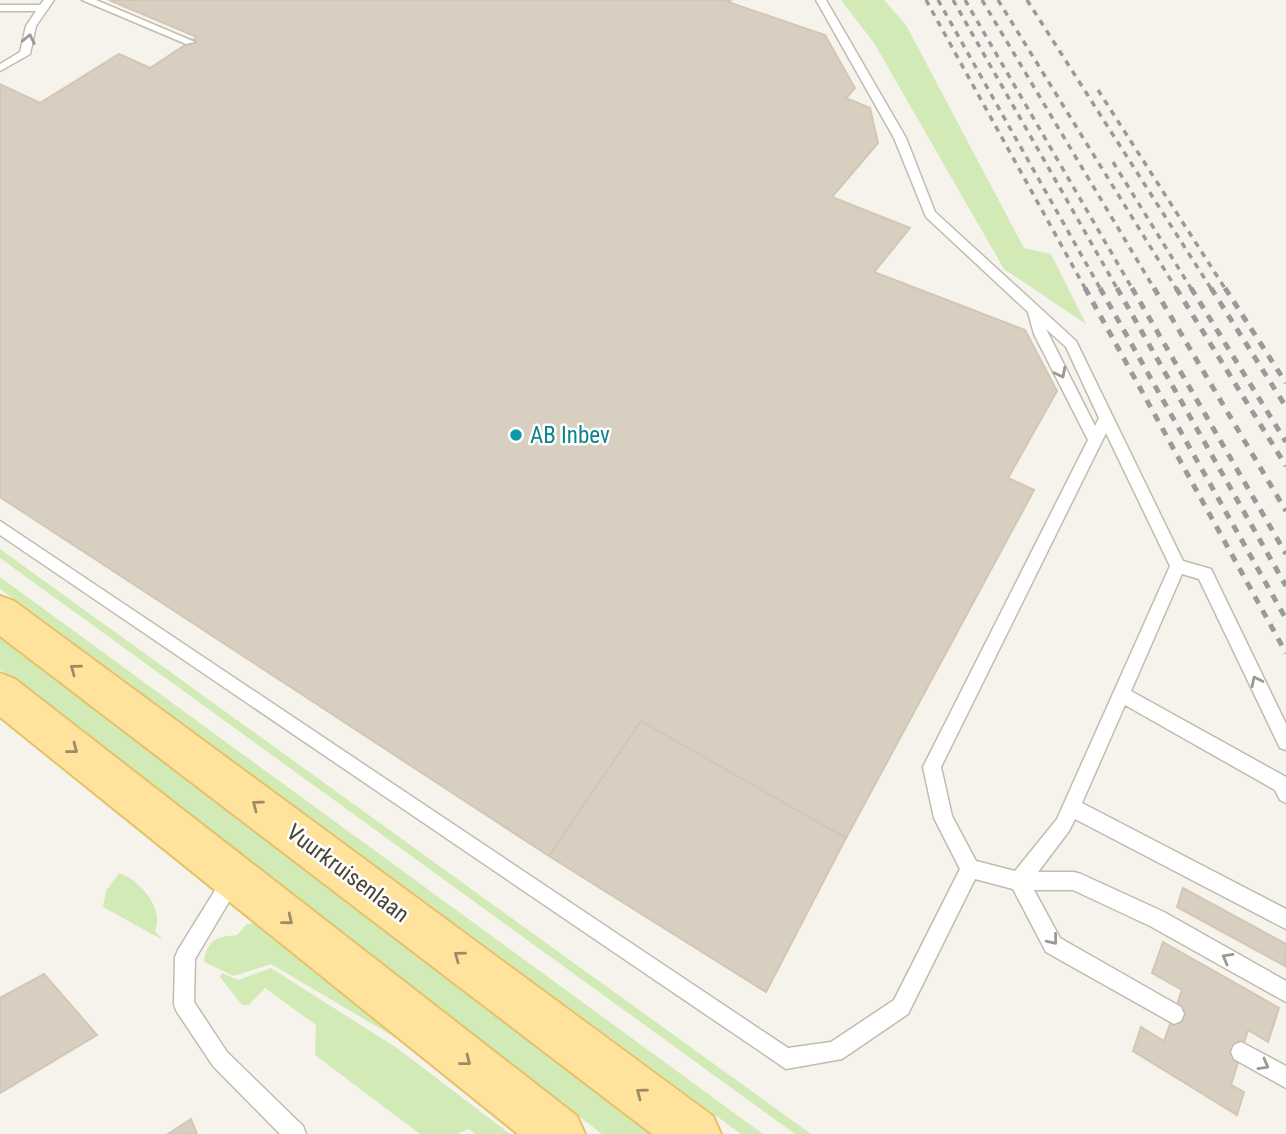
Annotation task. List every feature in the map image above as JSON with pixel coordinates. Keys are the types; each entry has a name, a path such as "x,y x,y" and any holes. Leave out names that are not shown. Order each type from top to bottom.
{"main road":[{"name":"Vuurkruisenlaan","path":"0,613 695,1134"},
{"path":"0,692 559,1134"}],"lane":[{"path":"87,0 190,42"},
{"path":"821,0 900,138 930,214 1071,344 1178,566 1205,574 1286,742"},
{"path":"0,8 47,4"},
{"path":"0,68 25,54 32,26 47,4"},
{"path":"1034,310 1041,334 1096,440"},
{"path":"1107,417 932,767 943,818 970,869 1019,881 1074,881 1157,919 1286,992"},
{"path":"0,527 786,1059 835,1052 901,1007 970,869"},
{"path":"1019,881 1063,825 1178,566"},
{"path":"1121,694 1282,784 1286,794"},
{"path":"1071,807 1286,919"},
{"path":"235,877 185,957 184,1005 220,1059 295,1134"},
{"path":"1019,881 1053,945 1174,1014"},
{"path":"1241,1052 1286,1078"}],"green space":[{"path":"841,0 884,0 906,25 1024,248 1051,254 1086,324 1004,269 874,43"},
{"path":"0,549 811,1134 795,1134 0,558"},
{"path":"0,577 763,1134 741,1134 0,589"},
{"path":"0,634 660,1134 602,1134 0,669"},
{"path":"119,873 135,882 149,896 157,914 155,931 163,940 103,907 106,891"},
{"path":"257,923 401,1041 271,964 234,976 204,962 210,944 214,941 237,935 247,924"},
{"path":"271,968 397,1048 510,1134 475,1134 469,1129 457,1134 420,1134 315,1055 316,1025 265,988 249,1005 242,1005 220,977 222,973 238,980"}],"building":[{"name":"AB Inbev","path":"109,0 731,0 728,2 825,35 855,88 846,98 870,108 878,143 832,197 910,228 874,272 1025,330 1057,391 1008,478 1034,490 846,838 641,721 549,856 0,497 0,84 40,103 119,54 150,68 197,37"},
{"path":"641,721 846,838 766,992 549,856"},
{"path":"1183,888 1286,944 1285,966 1177,907"},
{"path":"1163,942 1279,1008 1268,1042 1248,1030 1231,1085 1244,1092 1237,1115 1133,1051 1141,1027 1164,1041 1182,990 1152,973"},
{"path":"44,974 97,1035 0,1093 0,998"},
{"path":"191,1119 197,1134 168,1134"}],"railway":[{"path":"926,0 1086,290"},
{"path":"938,0 1101,290"},
{"path":"953,0 1118,290"},
{"path":"965,0 1133,290"},
{"path":"982,0 1155,290"},
{"path":"998,0 1177,290"},
{"path":"1027,0 1212,290"},
{"path":"1098,90 1226,290"},
{"path":"1113,162 1192,290"},
{"path":"1085,288 1286,653"},
{"path":"1100,288 1286,619"},
{"path":"1117,288 1286,586"},
{"path":"1132,288 1286,554"},
{"path":"1154,288 1286,511"},
{"path":"1176,288 1286,466"},
{"path":"1191,288 1286,442"},
{"path":"1211,288 1286,407"},
{"path":"1225,288 1286,383"}],"place":[{"name":"AB Inbev","path":"516,435"}]}
